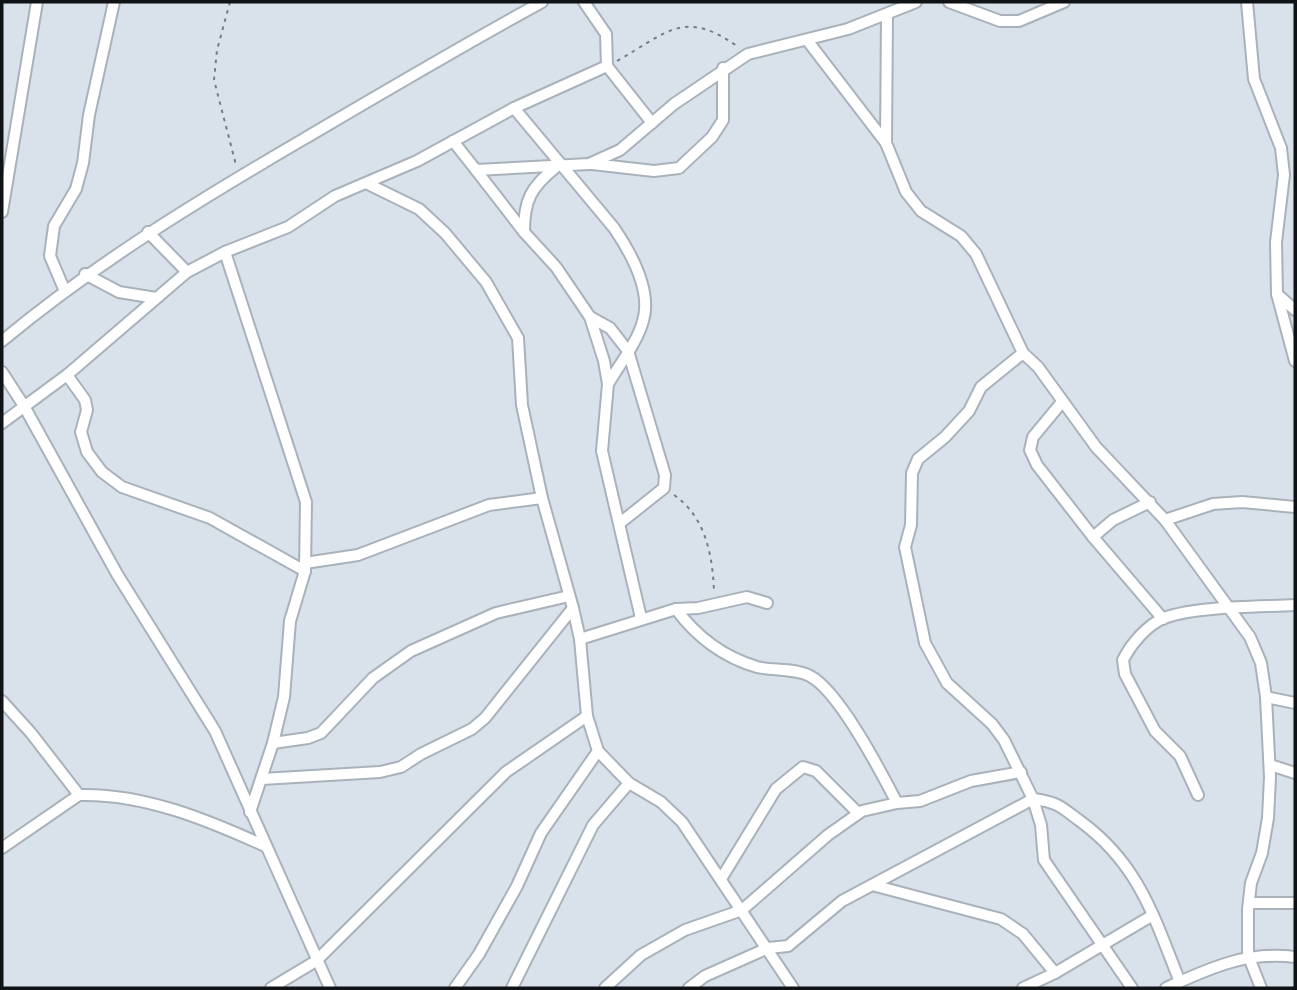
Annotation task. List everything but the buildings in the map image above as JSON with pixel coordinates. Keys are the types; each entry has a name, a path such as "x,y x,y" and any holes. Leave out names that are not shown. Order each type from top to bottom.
{"street":[{"path":"2,212 37,2"},
{"path":"64,289 50,256 54,226 76,189 83,163 89,115 114,2"},
{"path":"2,341 64,289 148,232 423,66 542,2"},
{"path":"584,2 607,34 607,66 652,123"},
{"path":"589,164 620,150 723,68 748,54 807,40 887,15 916,2"},
{"path":"949,2 1000,21 1019,21 1064,2"},
{"path":"1247,2 1254,79 1280,148 1284,176 1276,242 1277,294 1295,361"},
{"path":"886,143 887,15"},
{"path":"807,40 886,143 906,192 921,211 961,236 976,254 1023,353 1038,367 1097,447 1165,520 1250,637 1261,663 1266,697 1269,765 1268,818 1249,903 1248,955 1261,988"},
{"path":"2,423 67,375 187,272 225,251 288,227 335,196 368,184 514,108 607,66"},
{"path":"476,170 589,164 654,170 679,168 712,137 723,120 723,68"},
{"path":"514,108 623,241 642,287 645,303 643,322 608,384"},
{"path":"453,141 524,232 556,267 590,317 604,360 608,384 602,451 641,618"},
{"path":"524,232 524,208 531,192 561,167"},
{"path":"368,184 419,209 445,233 486,282 507,317 521,351 522,405 542,498 580,639 587,716 598,751 629,783 661,802 681,822 722,879 793,988"},
{"path":"148,232 187,272"},
{"path":"225,251 306,502 305,567 290,621 284,697 273,743 250,812"},
{"path":"85,274 119,292 156,298"},
{"path":"1277,294 1295,310"},
{"path":"590,317 610,328 628,351 665,475 664,488 620,523"},
{"path":"1023,353 981,387 968,411 945,437 918,459 912,473 911,525 905,547 925,643 947,683 992,724 1021,772 1041,825 1044,860 1132,988"},
{"path":"2,372 24,406 117,573 209,721 235,772 250,812 330,988"},
{"path":"67,375 85,400 87,410 81,432 87,452 102,472 122,487 211,518 305,567 358,555 489,505 542,498"},
{"path":"1062,402 1033,437 1030,450 1037,465 1093,537 1163,618"},
{"path":"1093,537 1113,520 1150,502"},
{"path":"1165,520 1213,504 1242,502 1295,507"},
{"path":"273,743 308,738 321,733 373,678 411,651 496,613 569,596"},
{"path":"580,639 676,609 747,597 766,603"},
{"path":"1198,795 1180,756 1155,731 1125,674 1123,660 1130,647 1163,618 1295,605"},
{"path":"262,779 390,770 472,729 485,718 573,608"},
{"path":"676,609 694,632 713,646 756,666 809,675 824,687 870,752 897,803"},
{"path":"1266,697 1295,703"},
{"path":"2,701 31,733 79,795"},
{"path":"271,988 316,961 506,772 587,716"},
{"path":"455,988 479,954 504,909 541,833 598,751"},
{"path":"1269,765 1295,774"},
{"path":"722,879 776,789 803,767 816,771 858,813"},
{"path":"605,988 641,955 685,930 742,910 828,835 858,813 927,799 971,781 1021,772"},
{"path":"512,988 593,825 629,783"},
{"path":"2,848 79,795 139,802 200,818 265,846"},
{"path":"689,988 705,976 768,948 788,946 842,901 1033,799 1057,802 1104,838 1130,869 1153,915 1180,982"},
{"path":"872,885 1001,919 1023,934 1055,973"},
{"path":"1249,903 1295,902"},
{"path":"1023,988 1055,973 1153,915"},
{"path":"1166,988 1216,965 1248,955 1295,957"}],"path":[{"path":"230,2 218,50 214,80 239,176"},
{"path":"607,66 674,30 692,25 715,31 748,54"},
{"path":"664,488 681,500 695,515 705,536 713,572 714,604"}]}
